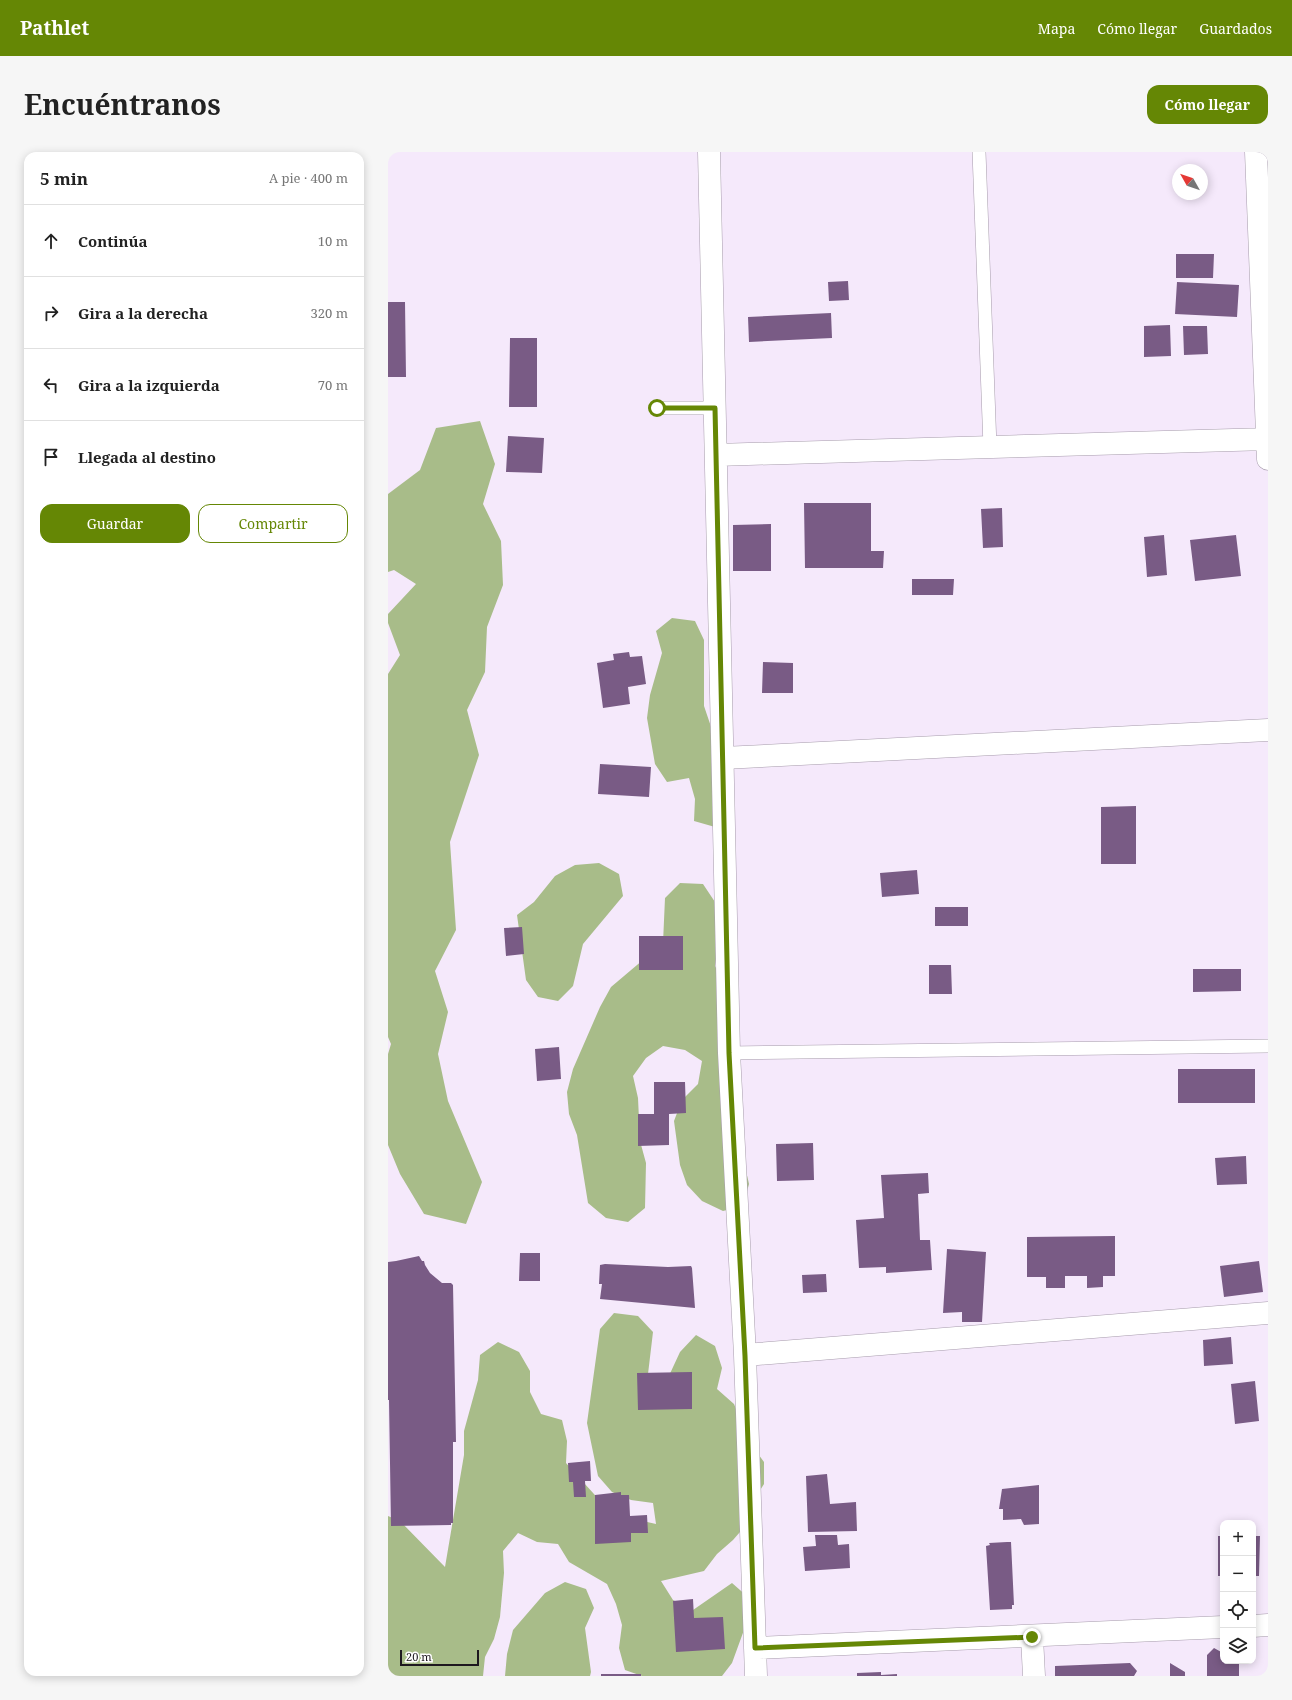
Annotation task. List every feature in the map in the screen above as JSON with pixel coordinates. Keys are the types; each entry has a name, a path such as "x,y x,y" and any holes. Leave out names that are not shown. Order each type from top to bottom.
{"street":[{"path":"709,152 729,1053 745,1356 756,1676"},
{"path":"1256,152 1268,459"},
{"path":"716,455 1268,440"},
{"path":"723,758 1268,730"},
{"path":"745,1356 1268,1312"},
{"path":"1256,1626 1268,1625"},
{"path":"755,1648 1032,1637 1220,1627"},
{"path":"1032,1637 1034,1676"}],"lane":[{"path":"979,152 990,447"},
{"path":"657,408 715,408"},
{"path":"729,1053 1268,1046"}],"green space":[{"path":"480,421 495,464 483,504 501,541 503,585 487,627 485,672 467,710 479,755 450,842 456,930 435,971 448,1012 438,1054 448,1101 482,1182 466,1224 424,1214 400,1174 388,1145 388,1054 391,1044 388,1037 388,674 400,655 388,623 388,614 416,584 394,570 388,572 388,494 420,470 436,428"},
{"path":"672,618 695,621 704,640 704,706 724,765 715,827 694,821 695,799 689,778 667,782 655,764 647,718 650,695 662,653 656,631"},
{"path":"599,863 619,874 623,896 583,944 573,986 558,1001 538,997 526,980 517,915 534,902 555,876 575,865"},
{"path":"680,883 703,884 715,902 721,924 715,966 725,985 744,1162 749,1184 743,1206 723,1211 702,1201 687,1185 680,1165 674,1121 682,1100 698,1084 702,1061 685,1050 663,1046 646,1058 633,1076 638,1098 640,1141 646,1163 645,1208 628,1222 606,1218 588,1203 577,1135 569,1114 567,1092 573,1069 600,1007 611,987 663,943 665,898"},
{"path":"614,1313 638,1316 653,1332 648,1374 661,1393 680,1352 696,1335 715,1346 722,1368 717,1389 734,1404 750,1443 764,1462 764,1484 752,1503 747,1524 733,1540 717,1554 704,1571 661,1581 673,1600 693,1610 732,1583 748,1597 748,1619 732,1663 722,1676 642,1676 625,1670 619,1648 622,1625 616,1604 607,1584 569,1562 558,1544 537,1542 518,1533 503,1551 504,1573 500,1617 494,1639 485,1657 483,1676 388,1676 388,1516 400,1521 445,1567 464,1455 464,1431 478,1380 480,1355 498,1342 519,1352 530,1371 530,1392 541,1414 562,1420 567,1441 566,1463 612,1514 656,1524 653,1503 631,1500 612,1492 598,1476 587,1423 600,1329"},
{"path":"565,1582 586,1589 594,1608 585,1628 591,1672 590,1676 505,1676 507,1654 513,1630 545,1593"}],"building":[{"path":"1176,254 1214,254 1213,278 1176,278"},
{"path":"848,281 849,300 829,301 828,282"},
{"path":"1177,282 1239,285 1237,317 1175,314"},
{"path":"388,302 405,302 406,377 388,377"},
{"path":"831,313 832,338 749,342 748,317"},
{"path":"1170,325 1171,356 1144,357 1144,326"},
{"path":"1183,326 1207,326 1208,354 1184,355"},
{"path":"510,338 537,338 537,407 509,407"},
{"path":"508,436 544,438 542,473 506,472"},
{"path":"804,503 871,503 871,551 884,551 883,568 805,568"},
{"path":"1002,508 1003,547 983,548 981,509"},
{"path":"771,524 771,571 733,571 733,525"},
{"path":"1164,535 1167,575 1147,577 1144,537"},
{"path":"1236,535 1241,576 1195,581 1190,540"},
{"path":"912,579 954,579 953,595 912,595"},
{"path":"629,652 630,657 642,656 646,684 628,687 630,704 603,708 597,663 614,660 613,654"},
{"path":"763,662 793,663 793,693 762,693"},
{"path":"600,764 651,767 649,797 598,794"},
{"path":"1136,806 1136,864 1101,864 1101,807"},
{"path":"917,870 919,894 882,897 880,873"},
{"path":"935,907 968,907 968,926 935,926"},
{"path":"522,927 524,954 506,956 504,928"},
{"path":"639,936 683,936 683,970 639,970"},
{"path":"929,965 951,965 952,994 929,994"},
{"path":"1193,969 1241,969 1241,991 1193,992"},
{"path":"559,1047 561,1079 537,1081 535,1049"},
{"path":"1178,1069 1255,1069 1255,1103 1178,1103"},
{"path":"654,1082 685,1082 686,1113 669,1114 669,1145 638,1146 638,1114 654,1114"},
{"path":"813,1143 814,1180 777,1181 776,1144"},
{"path":"1246,1156 1247,1184 1217,1185 1215,1158"},
{"path":"928,1173 929,1193 918,1194 920,1240 930,1240 932,1270 886,1273 886,1267 859,1268 856,1220 884,1218 881,1175"},
{"path":"1115,1236 1115,1276 1103,1276 1103,1287 1087,1288 1087,1276 1065,1276 1065,1288 1046,1288 1046,1277 1027,1277 1027,1237"},
{"path":"947,1249 986,1252 982,1322 962,1322 962,1312 943,1313"},
{"path":"520,1253 540,1253 540,1281 519,1281"},
{"path":"419,1256 422,1261 424,1261 430,1273 442,1283 451,1283 453,1285 456,1442 453,1442 453,1523 451,1523 451,1525 391,1526 388,1400 388,1262"},
{"path":"1259,1261 1263,1292 1224,1297 1220,1266"},
{"path":"600,1265 668,1267 691,1266 695,1308 600,1299 602,1284 599,1284"},
{"path":"826,1274 827,1292 803,1293 802,1275"},
{"path":"1231,1337 1233,1364 1204,1366 1203,1340"},
{"path":"692,1372 692,1409 638,1410 637,1373"},
{"path":"1255,1381 1259,1421 1235,1424 1231,1384"},
{"path":"590,1461 591,1481 585,1481 586,1497 574,1497 573,1482 569,1482 568,1463"},
{"path":"827,1474 830,1504 856,1502 857,1531 808,1532 806,1476"},
{"path":"1039,1485 1039,1524 1024,1525 1021,1519 1003,1520 1003,1509 999,1509 1002,1489"},
{"path":"621,1492 621,1495 629,1495 630,1516 647,1515 648,1533 631,1533 631,1542 595,1544 595,1495"},
{"path":"815,1535 837,1535 838,1545 849,1544 850,1568 805,1571 803,1547 816,1546"},
{"path":"1218,1536 1220,1536 1220,1576 1218,1576"},
{"path":"1256,1536 1260,1536 1259,1576 1256,1576"},
{"path":"1011,1542 1014,1605 1012,1605 1012,1609 990,1610 986,1546 990,1545 989,1543"},
{"path":"693,1599 694,1618 723,1617 725,1649 676,1652 673,1601"},
{"path":"1214,1648 1220,1651 1220,1664 1239,1664 1239,1676 1207,1676 1207,1655"},
{"path":"1130,1663 1137,1671 1134,1676 1055,1676 1055,1666"},
{"path":"1170,1663 1185,1672 1185,1676 1170,1676"},
{"path":"881,1672 881,1675 897,1674 897,1676 857,1676 857,1673"},
{"path":"601,1674 641,1674 641,1676 601,1676"}],"route":[{"path":"657,408 715,408 729,1053 745,1356 755,1648 1032,1637"}]}
